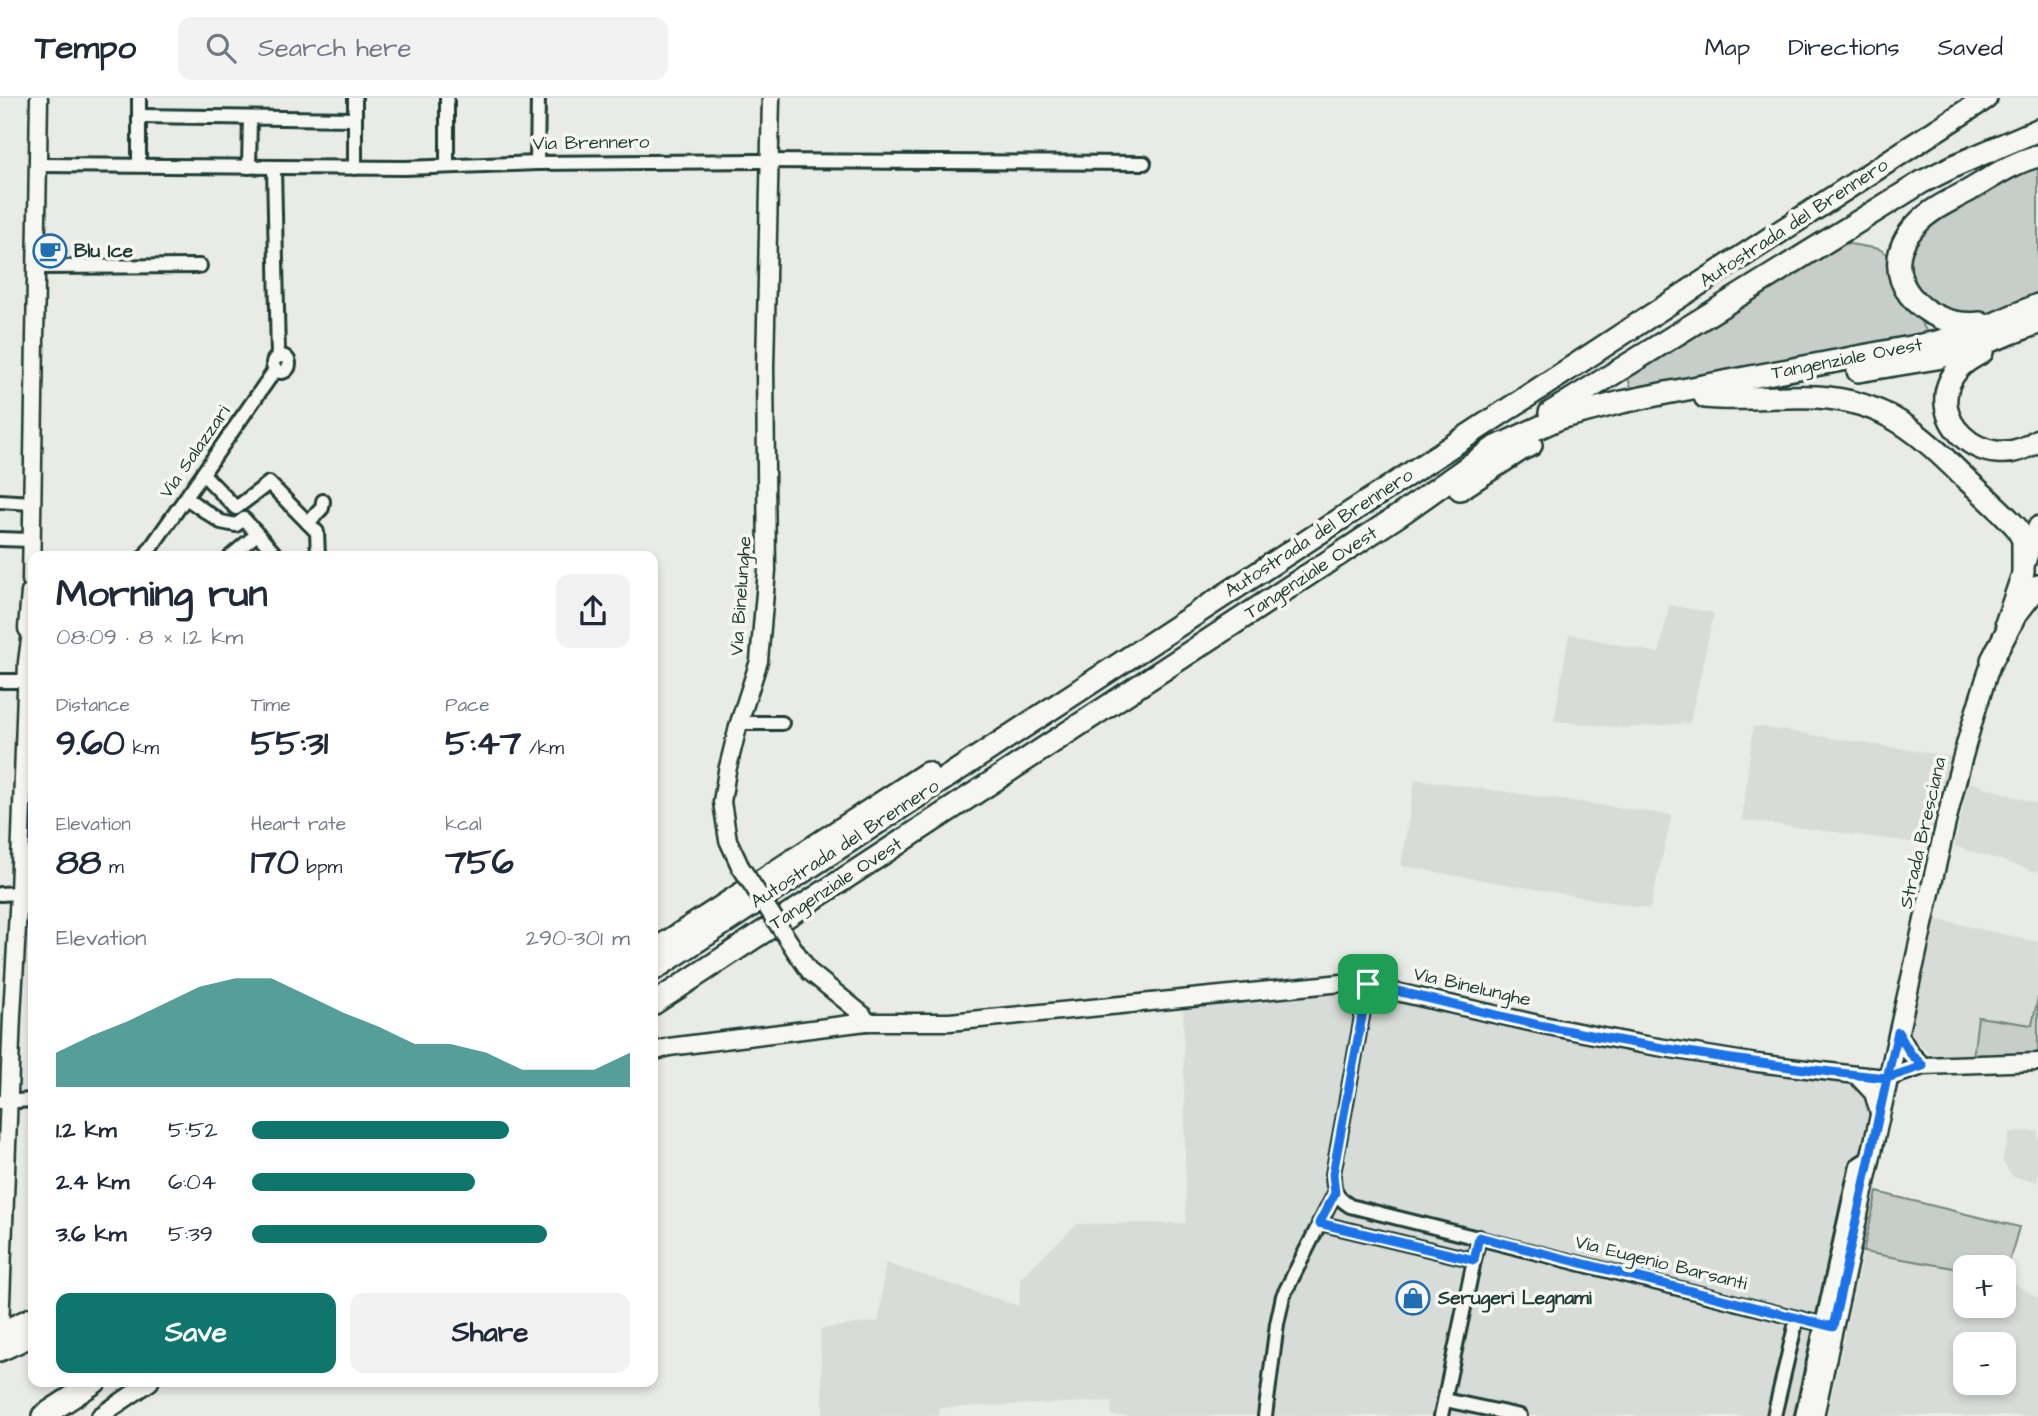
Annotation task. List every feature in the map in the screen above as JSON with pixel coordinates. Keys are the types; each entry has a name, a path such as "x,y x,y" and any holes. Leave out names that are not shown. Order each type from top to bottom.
{"highway":[{"name":"Autostrada del Brennero","path":"658,948 1960,98"},
{"name":"Autostrada del Brennero","path":"658,967 1986,98"},
{"path":"1494,448 1922,182 2038,130"},
{"path":"2038,156 2014,165 1931,212 1908,234 1899,260 1902,281 1910,298 1925,312 1944,319 1964,324 1979,323 2038,304"},
{"name":"Tangenziale Ovest","path":"658,1001 1401,514 1494,448 1560,418 1622,402 1937,342 1989,326 2038,304"},
{"path":"2038,323 1969,359 1955,373 1949,384 1947,397 1948,411 1954,426 1969,443 1982,449 2009,453 2038,440"},
{"name":"Tangenziale Ovest","path":"658,1014 1522,449 1564,431 1704,397 1937,358 2038,323"},
{"path":"1704,397 1726,400 1820,397 1864,406 1906,424 1926,440 2017,528 2023,540 2030,579 2016,614 1992,660"},
{"path":"0,1330 28,1328"},
{"path":"0,1350 28,1330"},
{"path":"25,1416 68,1387"},
{"path":"43,1416 87,1387"}],"main road":[{"path":"2030,579 2038,526"},
{"name":"Strada Bresciana","path":"1814,1416 1828,1326 1858,1186 1871,1156 1960,763 1992,660"}],"street":[{"path":"0,539 32,547 39,98"},
{"path":"139,98 139,165"},
{"path":"355,98 355,168"},
{"path":"447,98 447,166"},
{"path":"537,163 538,98"},
{"name":"Via Binelunghe","path":"771,98 765,367 766,570 759,661 739,723 722,802 729,840 740,866 796,952 810,972 863,1015 866,1022"},
{"path":"139,116 355,119"},
{"path":"249,167 250,118"},
{"name":"Via Brennero","path":"38,165 355,168 769,161 1143,163"},
{"name":"Via Salazzari","path":"149,551 275,370 273,364 289,357 274,167"},
{"path":"36,267 200,266"},
{"path":"203,474 272,551"},
{"path":"186,498 221,522 236,524 240,514 269,483 317,532 318,551"},
{"path":"0,501 31,503"},
{"path":"308,523 323,508 323,501"},
{"path":"237,551 257,534"},
{"path":"27,662 28,630"},
{"path":"0,1330 6,1015 19,893 22,804 28,770 28,654"},
{"path":"0,681 26,681"},
{"path":"739,723 782,723"},
{"path":"0,894 19,893"},
{"name":"Via Binelunghe","path":"658,1050 866,1022 950,1022 1352,982 1640,1044 1757,1063 1887,1078"},
{"path":"1265,1416 1276,1324 1283,1296 1335,1193 1333,1174 1368,984"},
{"path":"1898,1032 1910,1053 1923,1066"},
{"path":"1887,1078 1923,1066 2038,1062"},
{"path":"1856,1075 1873,1093 1880,1116"},
{"path":"5,1102 28,1100"},
{"name":"Via Eugenio Barsanti","path":"1335,1193 1350,1206 1828,1326"},
{"path":"1319,1223 1474,1260"},
{"path":"1441,1416 1479,1237"},
{"path":"1774,1416 1797,1318"},
{"name":"Strada Bresciana","path":"1802,1416 1828,1326"},
{"path":"100,1416 143,1387"},
{"path":"1445,1400 1520,1416"}],"shaded area":[{"path":"2038,160 2038,298 1988,316 1970,318 1931,305 1907,278 1911,238 1926,220"},
{"path":"1838,242 1879,249 1892,257 1913,309 1930,337 1632,391 1627,375"},
{"path":"1669,605 1714,613 1690,723 1626,728 1554,721 1569,634 1659,653"},
{"path":"1753,726 1955,757 1933,845 1742,820"},
{"path":"1415,779 1672,815 1650,909 1401,866"},
{"path":"1969,782 2038,804 2038,872 1954,846"},
{"path":"1936,919 2038,942 2038,997 2032,1025 1978,1017 1973,1058 1937,1060 1910,1036"},
{"path":"1360,987 1794,1072 1863,1090 1872,1111 1807,1416 1111,1416 1112,1401 939,1408 939,1416 823,1416 820,1329 879,1321 885,1263 1019,1306 1020,1278 1077,1224 1186,1223 1183,1003"},
{"path":"2038,997 2038,1055 1973,1058 1978,1017 2032,1025"},
{"path":"2038,1131 2038,1182 2013,1177 2002,1161 2010,1132"},
{"path":"1877,1192 2019,1227 2011,1255 1953,1255 1953,1268 1863,1252"},
{"path":"1863,1252 1953,1268 1953,1318 2016,1318 2016,1284 2038,1298 2038,1416 1827,1416"}],"place":[{"name":"Blu Ice","path":"50,251"},
{"name":"Serugeri Legnami","path":"1413,1298"}],"route":[{"path":"1368,984 1333,1174 1335,1193 1319,1223 1474,1260 1479,1237 1833,1327 1887,1078 1923,1066 1910,1053 1898,1032 1887,1078 1757,1063 1640,1044 1543,1025 1368,984"}]}
